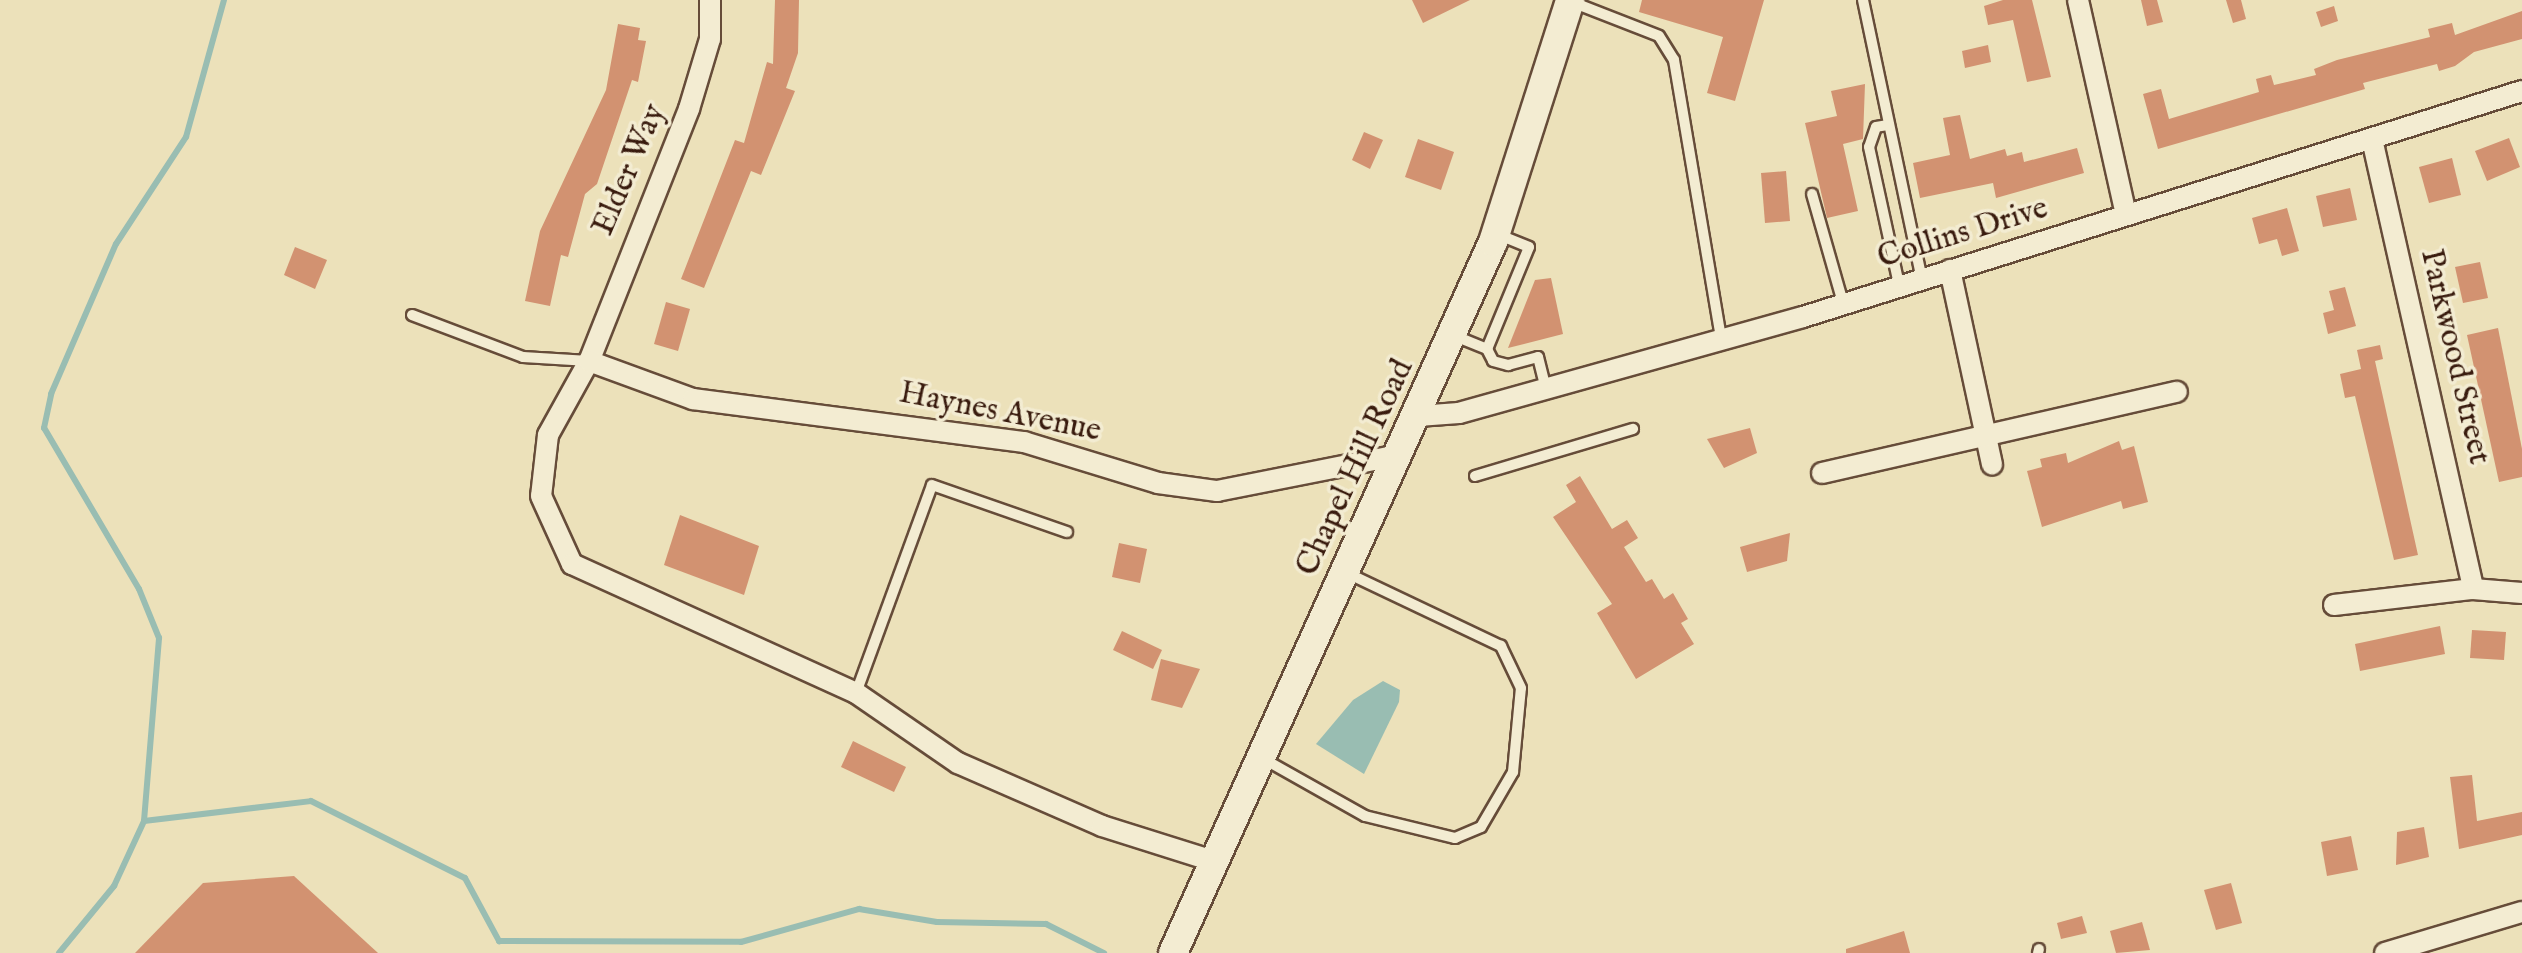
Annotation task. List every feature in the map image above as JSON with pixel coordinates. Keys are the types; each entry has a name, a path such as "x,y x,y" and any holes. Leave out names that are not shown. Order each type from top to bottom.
{"main road":[{"name":"Chapel Hill Road","path":"1173,953 1418,416 1496,234 1570,1"}],"street":[{"name":"Elder Way","path":"710,0 701,73 589,361 548,435 541,496 572,564 856,693 958,763 1102,826 1213,861"},
{"path":"2078,0 2126,214"},
{"name":"Collins Drive","path":"1418,416 1546,390 1721,339 2522,91"},
{"name":"Parkwood Street","path":"2372,139 2473,589"},
{"path":"1950,270 1992,465"},
{"name":"Haynes Avenue","path":"589,361 693,399 1024,442 1158,483 1217,491 1399,455"},
{"path":"1822,473 1986,439 2177,392"},
{"path":"2334,605 2473,589 2522,593"},
{"path":"2385,953 2522,912"}],"lane":[{"path":"1863,0 1922,279"},
{"path":"1570,1 1659,36 1674,60 1721,339"},
{"path":"1888,125 1876,127 1869,147 1899,285"},
{"path":"1812,194 1843,303"},
{"path":"1487,349 1529,247 1496,234"},
{"path":"412,315 523,357 589,361"},
{"path":"1453,336 1487,349 1493,361 1508,365 1538,357 1546,390"},
{"path":"1475,476 1633,429"},
{"path":"856,693 932,485 1067,532"},
{"path":"1261,757 1365,816 1455,838 1481,827 1513,772 1521,688 1501,646 1345,573"}],"water":[{"path":"1383,681 1400,690 1399,702 1364,774 1316,744 1353,700"}],"building":[{"path":"775,0 799,0 798,53 786,88 795,91 761,175 751,171 704,288 681,279 735,140 744,143 767,62 773,64"},
{"path":"1412,0 1470,0 1423,23"},
{"path":"1642,0 1764,0 1735,101 1707,93 1723,37 1639,12"},
{"path":"2003,0 2032,0 2051,77 2027,82 2013,20 1988,25 1984,6"},
{"path":"2141,0 2157,0 2163,22 2147,26"},
{"path":"2226,0 2241,0 2246,19 2233,23"},
{"path":"2334,6 2338,21 2321,27 2316,12"},
{"path":"2522,11 2522,39 2474,52 2455,66 2439,71 2437,64 2363,83 2365,89 2158,149 2143,94 2161,89 2169,119 2259,92 2256,79 2271,75 2274,85 2316,75 2314,69 2337,60 2430,37 2428,29 2452,23 2455,35"},
{"path":"618,24 640,28 638,40 646,41 638,82 632,80 597,184 585,194 568,257 561,255 550,306 525,301 540,231 606,90"},
{"path":"1988,45 1991,62 1965,68 1962,51"},
{"path":"1865,84 1863,139 1843,144 1858,211 1827,218 1805,123 1837,116 1831,91"},
{"path":"1960,115 1970,159 2005,149 2007,156 2022,152 2024,162 2077,148 2084,173 1996,198 1993,183 1920,198 1913,163 1950,155 1943,118"},
{"path":"1364,132 1383,140 1370,169 1352,160"},
{"path":"2509,138 2520,167 2487,181 2475,151"},
{"path":"1418,139 1454,152 1441,190 1405,177"},
{"path":"2452,158 2461,195 2429,203 2419,167"},
{"path":"1786,171 1790,221 1765,223 1761,173"},
{"path":"2350,188 2357,220 2323,227 2316,196"},
{"path":"2287,208 2299,251 2282,256 2277,239 2259,244 2252,218"},
{"path":"295,247 327,260 315,289 284,275"},
{"path":"2480,262 2488,298 2463,303 2455,267"},
{"path":"1551,278 1563,334 1508,348 1535,280"},
{"path":"2345,287 2356,326 2328,334 2323,313 2334,310 2329,291"},
{"path":"666,302 690,309 678,351 654,344"},
{"path":"2498,328 2522,449 2522,477 2499,482 2467,335"},
{"path":"2380,345 2383,359 2375,361 2418,555 2394,560 2355,396 2345,398 2340,374 2361,369 2357,350"},
{"path":"1750,428 1757,453 1724,468 1707,439"},
{"path":"2119,441 2122,450 2134,446 2148,502 2123,509 2121,501 2042,527 2027,471 2042,467 2040,459 2066,453 2068,463"},
{"path":"1580,476 1612,529 1627,520 1638,538 1624,547 1646,582 1652,579 1664,599 1673,593 1688,619 1681,623 1694,644 1636,679 1597,613 1612,604 1553,517 1576,502 1566,485"},
{"path":"680,515 759,546 744,595 664,565"},
{"path":"1790,533 1787,561 1747,572 1740,547"},
{"path":"1119,543 1147,549 1140,583 1112,577"},
{"path":"2440,626 2445,654 2360,671 2355,644"},
{"path":"2472,630 2506,632 2504,660 2470,658"},
{"path":"1122,631 1162,650 1153,669 1113,650"},
{"path":"1161,659 1200,669 1182,708 1151,700"},
{"path":"853,741 906,767 894,792 841,767"},
{"path":"2472,775 2477,821 2522,812 2522,835 2459,849 2450,777"},
{"path":"2424,827 2429,857 2396,865 2397,832"},
{"path":"2351,836 2358,870 2327,876 2321,842"},
{"path":"294,876 378,953 135,953 203,883"},
{"path":"2231,883 2242,923 2216,930 2204,890"},
{"path":"2082,916 2087,933 2061,939 2057,923"},
{"path":"2142,922 2150,950 2116,953 2110,931"},
{"path":"1904,931 1910,953 1846,953 1846,949"}],"waterway":[{"path":"59,953 114,886 144,821 159,638 139,589 44,428 51,394 116,244 186,137 224,0"},
{"path":"144,821 311,801 465,878 499,941 741,942 859,909 937,922 1046,924 1104,953"}]}
